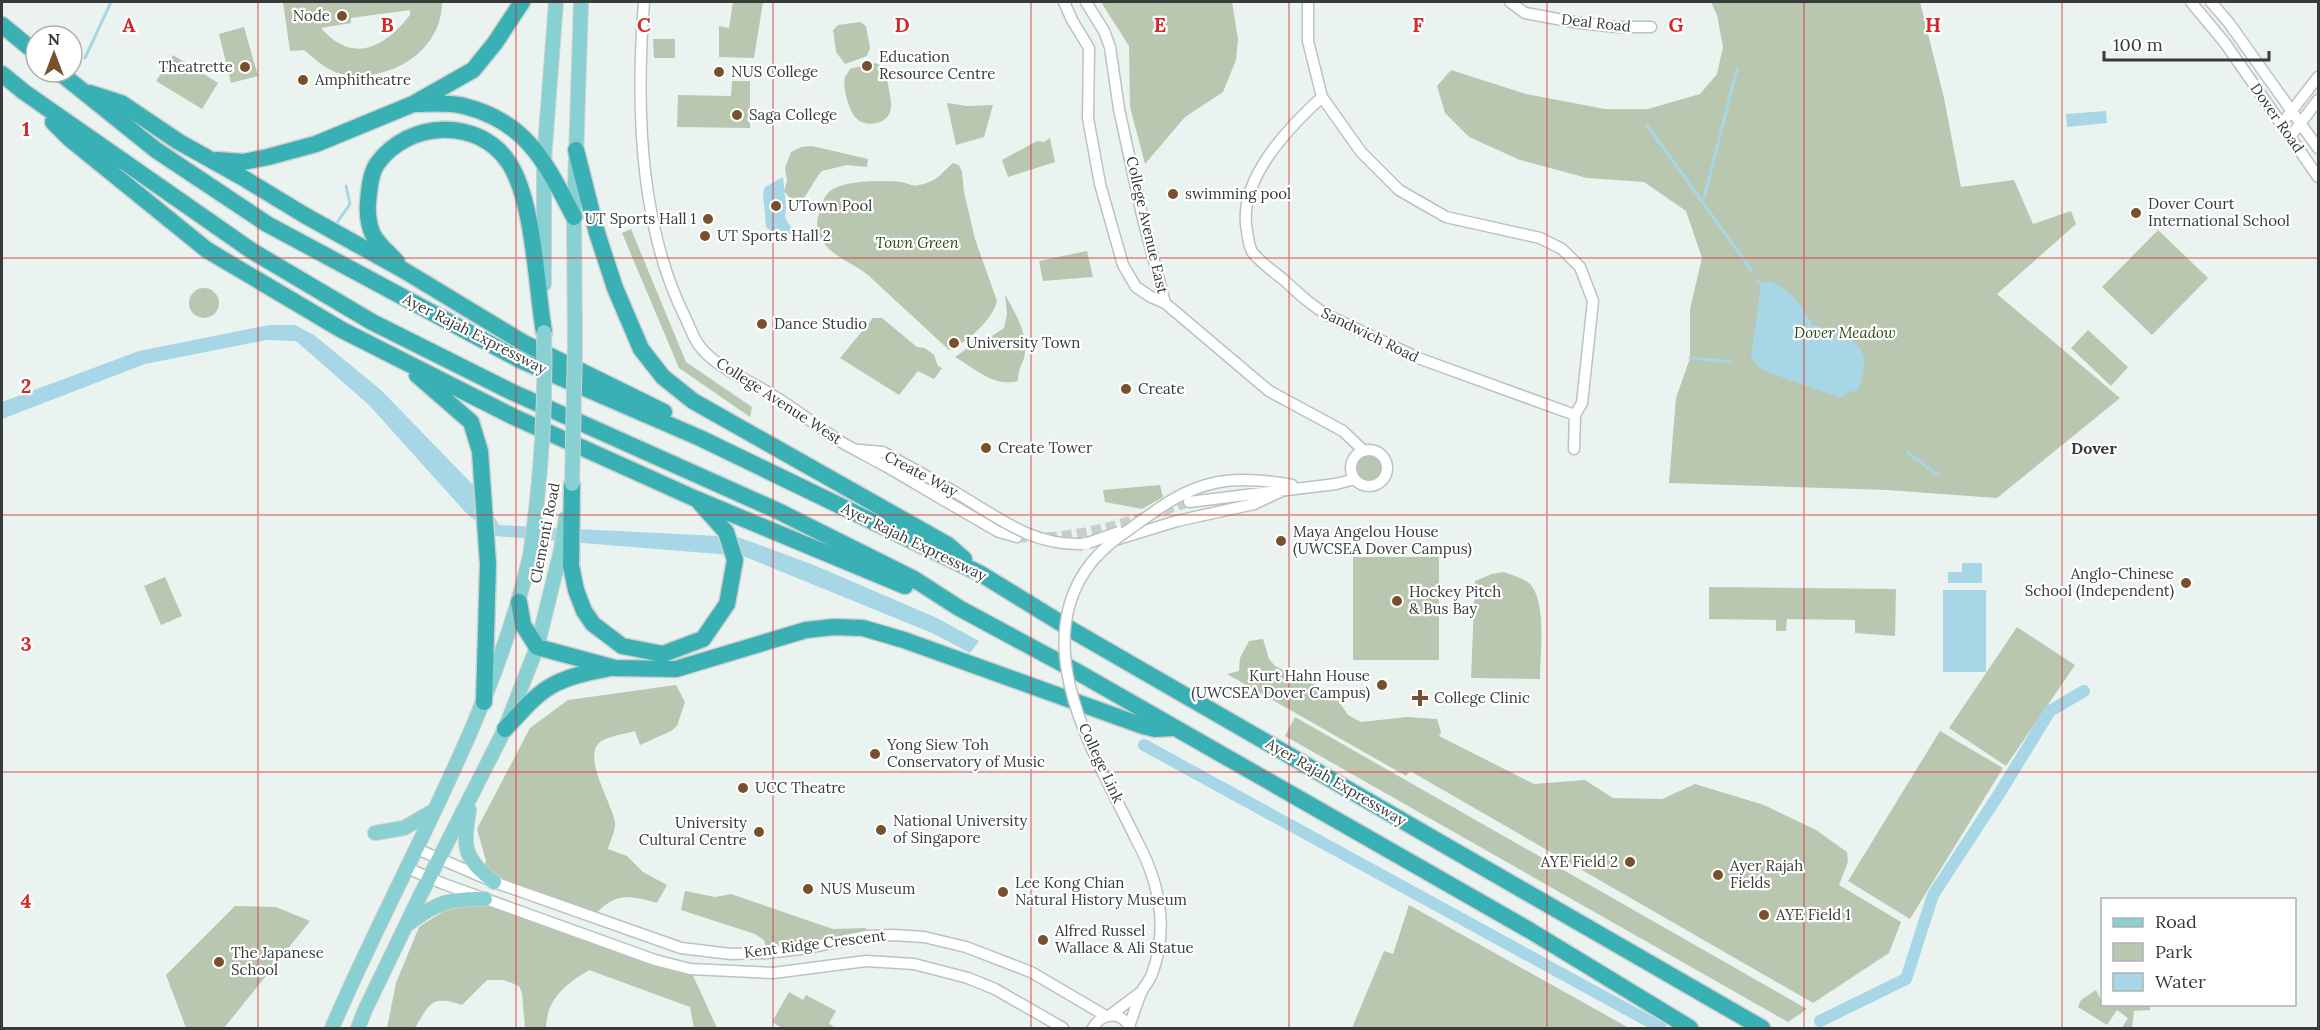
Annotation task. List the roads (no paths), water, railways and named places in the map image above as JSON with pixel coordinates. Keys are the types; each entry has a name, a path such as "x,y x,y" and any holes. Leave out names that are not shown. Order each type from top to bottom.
{"highway":[{"path":"211,159 243,162 278,155 342,135 412,104 473,70 495,43 522,2"},
{"path":"2,25 24,43"},
{"path":"2,74 24,92 252,251 372,322 512,392 778,511 914,579 959,608 1074,670 1528,930 1690,1029"},
{"name":"Ayer Rajah Expressway","path":"74,84 156,150 267,224 522,361 700,438 981,574 1077,633 1762,1029"},
{"path":"83,91 115,100 179,142 405,271 524,343 661,410 700,438"},
{"path":"24,92 70,139 207,250 215,266 276,305 304,309 514,417 696,499 959,608"},
{"path":"412,104 462,105 495,116 527,140 544,160 574,217"},
{"path":"405,271 374,237 367,213 369,188 376,165 395,145 416,134 443,129 467,132 492,144 509,163 520,185 531,235 544,332"},
{"path":"576,150 597,233 615,288 641,349 663,377 693,401 948,544 981,574"},
{"path":"398,359 471,422 480,451 488,564 484,702"},
{"path":"572,484 571,566 576,590 584,611 593,624 622,646 663,654 703,639 727,604 735,560 726,532 696,499"},
{"path":"519,601 523,625 537,646 615,668"},
{"path":"505,729 533,700 552,685 573,676 615,668 676,669 806,630 834,627 863,628 904,640 1143,726 1155,729 1173,728"}],"main road":[{"name":"Clementi Road","path":"332,1029 484,702 519,601 530,556 540,492 545,392 544,160 556,2"},
{"name":"Clementi Road","path":"358,1029 406,925 505,729 537,646 561,550 572,484 575,345 574,217 581,2"},
{"path":"472,793 465,841 468,854 475,867 494,882"},
{"path":"375,833 404,828 435,810"},
{"path":"406,925 437,904 457,899 485,899"}],"street":[{"name":"College Avenue West","path":"644,2 640,45 640,86 646,168 656,234 678,304 703,351 735,374 772,394 856,450"},
{"name":"College Avenue East","path":"1065,2 1072,20 1089,48 1087,103 1090,129 1100,184 1123,265 1136,287 1165,303"},
{"name":"College Avenue East","path":"1086,2 1104,31 1110,47 1118,102 1142,215 1165,303"},
{"path":"1308,2 1308,41 1322,97 1361,152 1399,190 1446,217 1540,238 1562,249 1580,267 1593,301 1582,402 1575,415 1574,449"},
{"name":"Deal Road","path":"1510,2 1525,13 1579,23 1617,27 1651,27"},
{"name":"Dover Road","path":"2191,2 2225,43 2319,177"},
{"name":"Dover Road","path":"2211,2 2229,23 2319,148"},
{"path":"2280,124 2319,77"},
{"name":"Sandwich Road","path":"1322,97 1285,136 1262,166 1250,188 1245,219 1251,252 1318,310 1331,317 1418,358 1575,415"},
{"path":"2290,137 2319,100"},
{"path":"1165,303 1269,391 1343,431 1364,451"},
{"name":"Create Way","path":"856,450 883,452 1024,532 1045,541 1063,545 1085,544 1113,535 1151,514"},
{"name":"Create Way","path":"856,450 999,532 1017,537"},
{"path":"1364,451 1374,451 1382,456 1387,464 1386,473 1380,482 1370,486 1355,479 1351,468 1354,458 1364,451"},
{"name":"College Link","path":"1130,1027 1159,951 1162,913 1157,889 1144,854 1084,730 1068,684 1064,648 1065,626 1071,599 1082,576 1101,552 1171,499 1193,488 1218,482 1262,479 1307,488"},
{"path":"1189,502 1307,488 1355,479"},
{"name":"College Link","path":"1115,540 1177,521 1261,502 1284,490"},
{"name":"Kent Ridge Crescent","path":"417,849 494,882 681,948 731,954 767,953 867,936 924,937 966,947 1031,972 1122,1018 1130,1027"},
{"name":"Kent Ridge Crescent","path":"407,868 430,879 632,952 690,969 773,973 866,961 914,964 968,978 995,989 1063,1029"},
{"path":"617,946 623,940 624,929"},
{"path":"632,952 633,943 640,935"},
{"path":"681,948 690,969"},
{"path":"1093,1029 1098,1021 1142,992"}],"water":[{"path":"2106,111 2107,123 2067,127 2066,114"},
{"name":"UTown Pool","path":"783,177 785,218 791,227 791,233 780,235 766,227 763,193 765,187"},
{"path":"1769,281 1781,287 1795,299 1812,325 1838,333 1856,344 1862,352 1864,362 1858,390 1846,393 1841,398 1762,370 1751,358 1761,284"},
{"path":"269,325 295,325 314,335 381,390 478,490 499,525 738,537 814,565 937,618 979,641 970,653 932,633 743,556 495,536 467,514 369,405 296,341 266,340 145,364 2,419 2,402 139,351"},
{"path":"1962,563 1982,563 1982,583 1948,583 1948,572 1962,572"},
{"path":"1943,590 1986,590 1986,672 1943,672"}],"waterway":[{"path":"85,58 111,2"},
{"path":"1704,198 1737,69"},
{"path":"1647,125 1752,271"},
{"path":"336,224 350,204 346,186"},
{"path":"1758,281 1761,284"},
{"path":"1690,358 1732,362"},
{"path":"1908,453 1938,475"},
{"path":"1820,1021 1906,979 1933,895 2050,711 2084,691"},
{"path":"1144,745 1661,1028"}],"tunnel":[{"path":"1017,537 1083,533 1189,502"}],"place":[{"name":"Node","path":"342,16"},
{"name":"Education Resource Centre","path":"867,66"},
{"name":"Theatrette","path":"245,67"},
{"name":"NUS College","path":"719,72"},
{"name":"Amphitheatre","path":"303,80"},
{"name":"Saga College","path":"737,115"},
{"name":"swimming pool","path":"1173,194"},
{"name":"UTown Pool","path":"776,206"},
{"name":"Dover Court International School","path":"2136,213"},
{"name":"UT Sports Hall 1","path":"708,219"},
{"name":"UT Sports Hall 2","path":"705,236"},
{"name":"Dance Studio","path":"762,324"},
{"name":"University Town","path":"954,343"},
{"name":"Create","path":"1126,389"},
{"name":"Create Tower","path":"986,448"},
{"name":"Maya Angelou House (UWCSEA Dover Campus)","path":"1281,541"},
{"name":"Anglo-Chinese School (Independent)","path":"2186,583"},
{"name":"Hockey Pitch & Bus Bay","path":"1397,601"},
{"name":"Kurt Hahn House (UWCSEA Dover Campus)","path":"1382,685"},
{"name":"College Clinic","path":"1420,698"},
{"name":"Yong Siew Toh Conservatory of Music","path":"875,754"},
{"name":"UCC Theatre","path":"743,788"},
{"name":"National University of Singapore","path":"881,830"},
{"name":"University Cultural Centre","path":"759,832"},
{"name":"AYE Field 2","path":"1630,862"},
{"name":"Ayer Rajah Fields","path":"1718,875"},
{"name":"NUS Museum","path":"808,889"},
{"name":"Lee Kong Chian Natural History Museum","path":"1003,892"},
{"name":"AYE Field 1","path":"1764,915"},
{"name":"Alfred Russel Wallace & Ali Statue","path":"1043,940"},
{"name":"The Japanese School","path":"219,962"}],"district":[{"name":"Dover","path":"2094,448"}],"park label":[{"name":"Town Green","path":"917,243"},
{"name":"Dover Meadow","path":"1845,333"}]}
